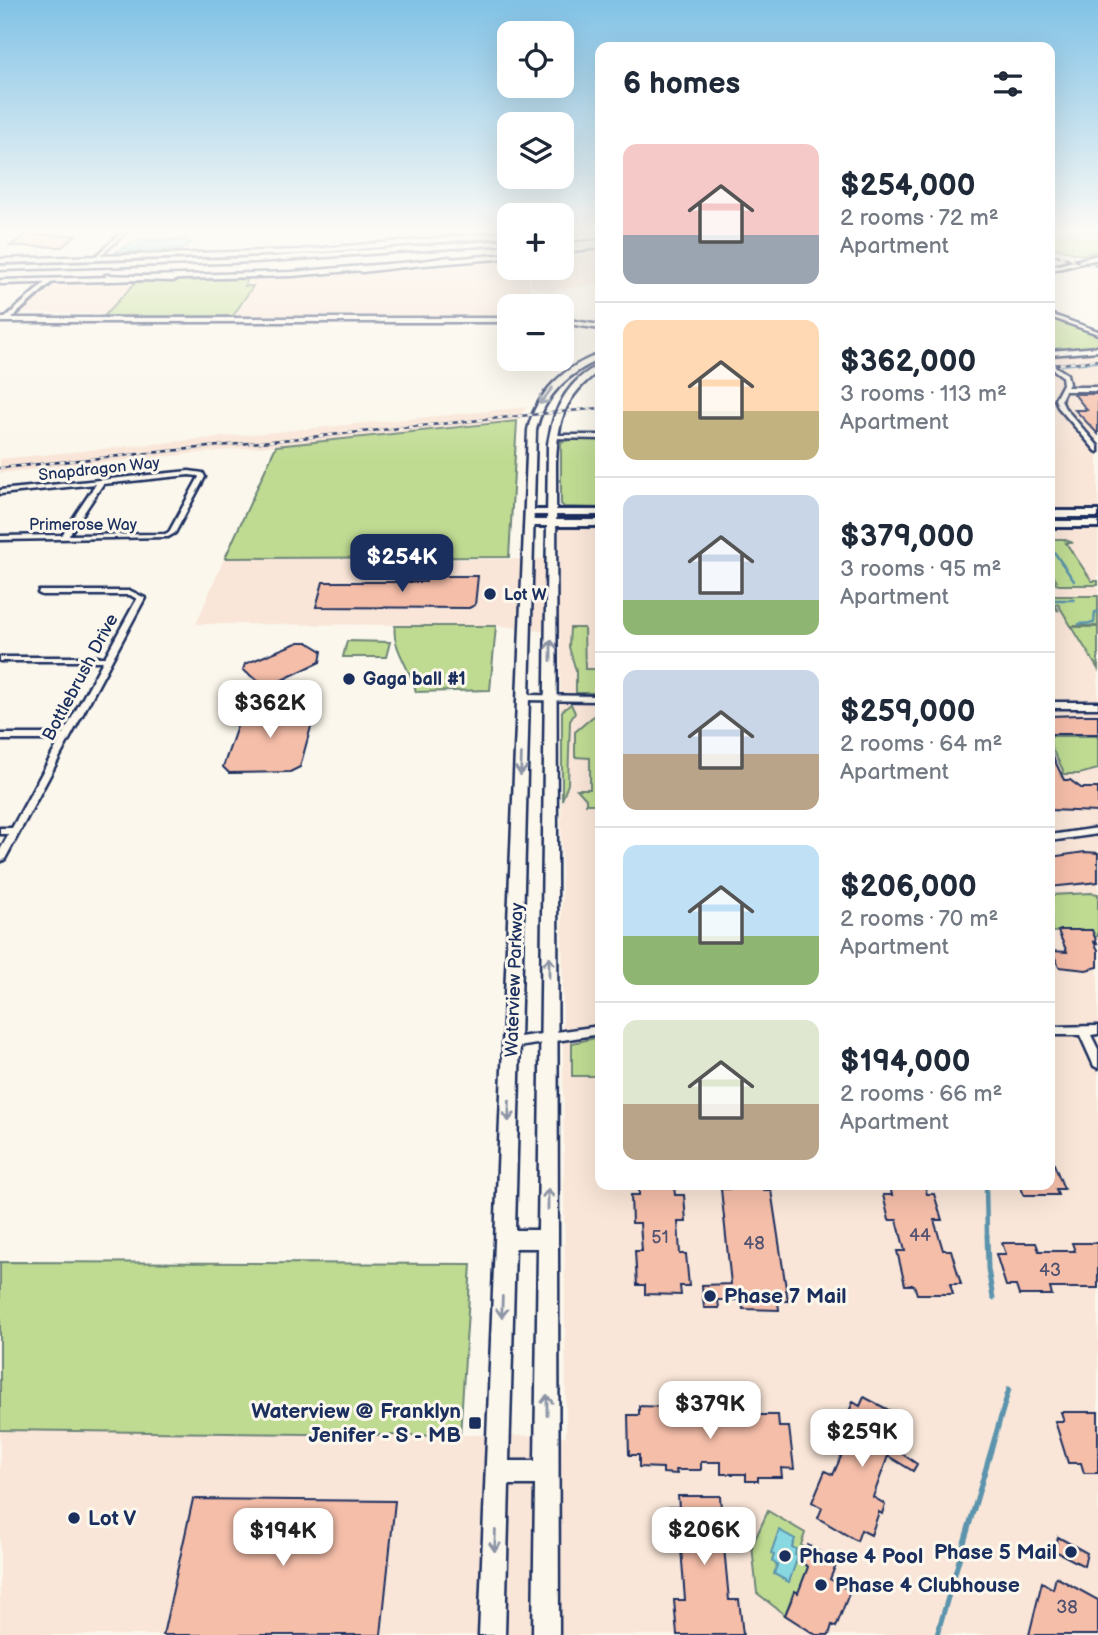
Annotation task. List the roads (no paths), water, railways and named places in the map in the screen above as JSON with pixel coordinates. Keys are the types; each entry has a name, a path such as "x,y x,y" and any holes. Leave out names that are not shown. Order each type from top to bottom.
{"main road":[{"path":"3,318 497,318"},
{"path":"574,325 595,327"},
{"name":"Waterview Parkway","path":"492,1635 535,415 550,390 575,370 595,359"},
{"path":"575,370 590,373"},
{"name":"Waterview Parkway","path":"546,1635 551,518 554,437 560,404 573,387 595,370"},
{"path":"529,562 551,562"},
{"path":"505,1239 548,1239"},
{"path":"497,1473 547,1473"}],"street":[{"path":"1055,317 1098,333"},
{"path":"1055,353 1098,349"},
{"path":"1055,371 1064,377 1066,384 1059,396 1060,405 1098,450"},
{"path":"1064,389 1098,389"},
{"path":"554,437 595,437"},
{"path":"1090,440 1098,440"},
{"name":"Snapdragon Way","path":"0,492 201,474 202,477 172,533 166,536"},
{"path":"64,538 101,482"},
{"path":"530,518 595,514"},
{"path":"1055,514 1098,514"},
{"path":"1055,522 1081,519 1080,514"},
{"path":"551,518 595,522"},
{"path":"1055,522 1098,524"},
{"name":"Primerose Way","path":"0,538 166,536"},
{"name":"Bottlebrush Drive","path":"0,859 141,598 139,595 42,593"},
{"path":"0,659 108,659"},
{"path":"524,698 595,699"},
{"path":"1055,705 1098,705"},
{"path":"0,737 66,737"},
{"path":"0,831 15,831"},
{"path":"1055,837 1098,831"},
{"path":"512,1043 549,1035 595,1030"},
{"path":"1055,1031 1098,1030"},
{"path":"1084,1031 1098,1063"}],"water":[{"name":"Phase 4 Pool","path":"779,1530 795,1539 792,1547 796,1549 795,1555 798,1556 789,1582 774,1574 777,1565 772,1561 774,1555 771,1553"}],"waterway":[{"path":"1062,365 1098,362"},
{"path":"1055,553 1074,581"},
{"path":"1055,600 1074,600"},
{"path":"1079,624 1094,623 1095,612 1098,612"},
{"path":"986,1190 987,1236"},
{"path":"987,1235 988,1269 993,1298"},
{"path":"937,1635 1009,1389"}],"railway":[{"path":"1055,364 1098,360"},
{"path":"0,468 595,408"}],"place":[{"name":"Lot W","path":"490,594"},
{"name":"Gaga ball #1","path":"349,679"},
{"name":"Phase 7 Mail","path":"710,1296"},
{"name":"Waterview @ Franklyn Jenifer - S - MB","path":"475,1423"},
{"name":"Lot V","path":"74,1518"},
{"name":"Phase 5 Mail","path":"1071,1552"},
{"name":"Phase 4 Pool","path":"785,1556"},
{"name":"Phase 4 Clubhouse","path":"821,1585"}]}
